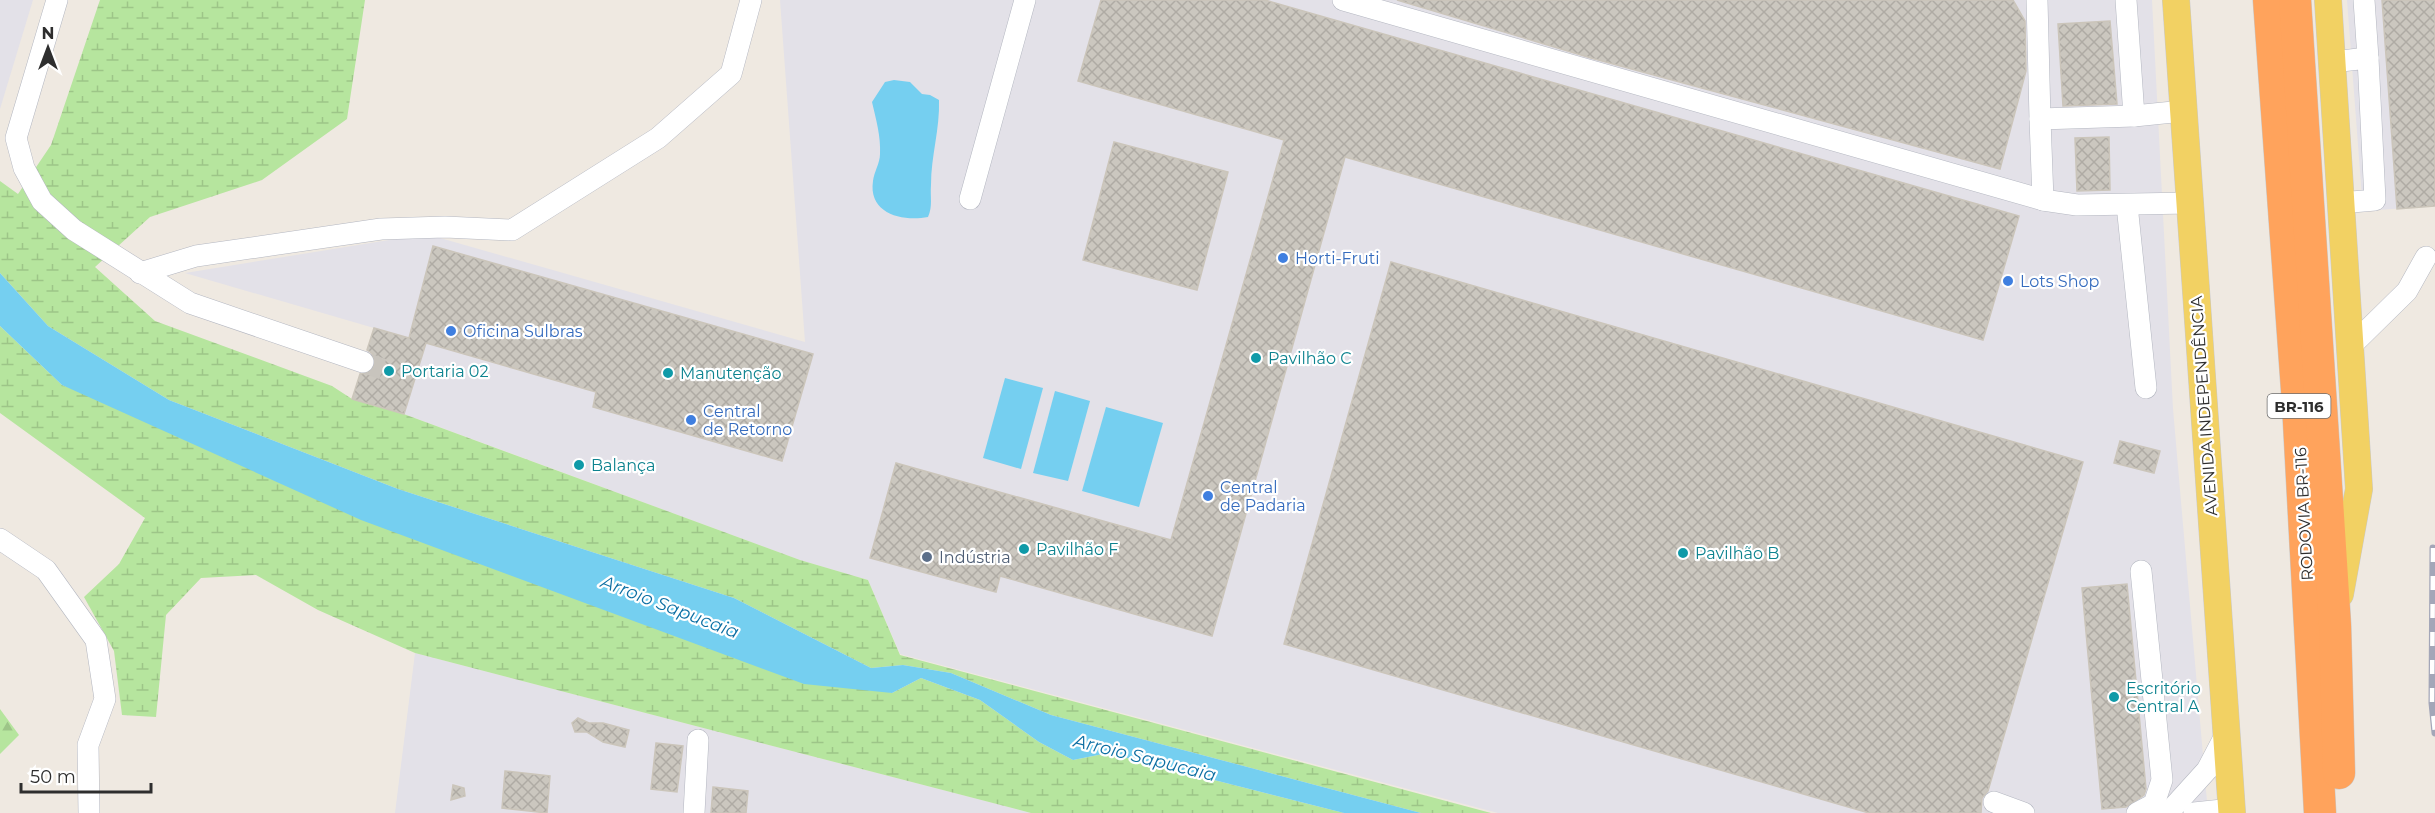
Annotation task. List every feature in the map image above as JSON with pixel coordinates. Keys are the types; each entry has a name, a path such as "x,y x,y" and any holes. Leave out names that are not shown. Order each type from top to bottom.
{"highway":[{"name":"RODOVIA BR-116","path":"2269,0 2298,404 2320,813"},
{"name":"RODOVIA BR-116","path":"2295,0 2335,625 2340,813"}],"main road":[{"name":"AVENIDA INDEPENDÊNCIA","path":"2176,0 2232,811"},
{"name":"RODOVIA BR-116","path":"2328,0 2359,489 2335,625"}],"street":[{"path":"57,0 16,138 24,168 42,201 74,230 190,303 363,362"},
{"path":"140,273 196,256 381,229 445,227 512,230 658,138 731,74 751,0"},
{"path":"970,200 1025,0"},
{"path":"1343,0 2043,200 2077,205 2190,203"},
{"path":"2037,0 2043,200"},
{"path":"2126,0 2134,116"},
{"path":"2340,203 2375,200 2364,0"},
{"path":"2332,62 2368,58"},
{"path":"2040,119 2134,116 2183,111"},
{"path":"2127,205 2146,388"},
{"path":"2351,346 2407,291 2426,257"},
{"path":"0,539 46,570 96,640 105,699 88,745 89,813"},
{"path":"2137,813 2154,804 2162,780 2140,571"},
{"path":"2168,813 2207,770 2227,731"},
{"path":"694,813 698,740"},
{"path":"1994,802 2024,813"},
{"path":"2194,813 2232,811"}],"shaded area":[{"path":"0,0 33,0 0,109"},
{"path":"780,0 2152,0 2173,409 2208,813 1498,813 900,654 868,580 800,560 404,414 352,399 374,328 185,273 426,234 805,342"},
{"path":"2347,0 2435,0 2435,206 2363,211"},
{"path":"415,653 1031,813 395,813"}],"green space":[{"path":"100,0 365,0 347,119 262,180 150,217 95,267 155,321 332,386 352,399 401,413 800,560 868,580 900,655 1491,813 1421,813 1051,715 951,673 903,665 871,668 734,598 398,489 169,400 48,326 0,273 0,181 18,194 51,145"},
{"path":"0,326 62,385 892,693 921,678 980,700 1039,742 1073,760 1108,753 1344,813 1031,813 415,653 318,610 256,575 201,578 166,615 156,717 122,715 114,651 84,597 119,564 145,518 0,413"},
{"path":"0,709 19,735 0,754"}],"water":[{"path":"894,80 910,82 922,94 939,100 931,174 931,205 928,217 898,217 889,213 876,201 873,192 880,148 872,102 885,82"},
{"name":"Arroio Sapucaia","path":"0,273 48,326 169,400 398,489 734,598 871,668 903,665 951,673 1051,715 1421,813 1344,813 1108,753 1073,760 1039,742 980,700 921,678 892,693 804,684 361,520 62,385 0,326"},
{"path":"1005,378 1043,388 1021,469 983,458"},
{"path":"1055,391 1090,401 1068,481 1033,473"},
{"path":"1106,407 1163,423 1139,507 1082,491"}],"building":[{"path":"1101,0 1265,0 2019,216 1983,340 1345,157 1212,636 1000,576 996,592 870,558 896,463 1171,540 1284,140 1078,81"},
{"path":"1397,0 2013,0 2025,21 2026,71 2000,169 1591,58"},
{"path":"2382,0 2435,0 2435,206 2397,209"},
{"path":"2110,21 2117,104 2063,106 2058,24"},
{"path":"2109,137 2110,190 2077,191 2075,138"},
{"path":"1114,142 1228,172 1197,290 1083,260"},
{"name":"Manutenção","path":"433,246 813,354 782,461 593,407 596,392 426,343 404,414 352,399 360,374 371,372 375,366 373,354 367,350 374,328 409,338"},
{"name":"Pavilhão B","path":"1391,262 2083,462 1988,791 1982,798 1981,813 1869,813 1284,644"},
{"path":"2120,441 2160,451 2154,473 2114,463"},
{"name":"Escritório Central A","path":"2127,584 2146,789 2144,795 2126,807 2102,809 2082,588"},
{"path":"578,718 589,723 603,723 629,730 625,747 603,742 587,732 575,732 572,723"},
{"path":"656,743 683,746 677,792 651,789"},
{"path":"505,771 550,776 547,813 502,808"},
{"path":"453,785 464,788 465,796 451,800"},
{"path":"713,787 748,791 746,813 711,813"}],"tunnel":[{"path":"363,362 388,371"}],"railway":[{"path":"2433,548 2432,703 2435,733"}],"place":[{"name":"Horti-Fruti","path":"1283,258"},
{"name":"Lots Shop","path":"2008,281"},
{"name":"Oficina Sulbras","path":"451,331"},
{"name":"Pavilhão C","path":"1256,358"},
{"name":"Portaria 02","path":"389,371"},
{"name":"Manutenção","path":"668,373"},
{"name":"Central de Retorno","path":"691,420"},
{"name":"Balança","path":"579,465"},
{"name":"Central de Padaria","path":"1208,496"},
{"name":"Pavilhão F","path":"1024,549"},
{"name":"Pavilhão B","path":"1683,553"},
{"name":"Indústria","path":"927,557"},
{"name":"Escritório Central A","path":"2114,697"}]}
